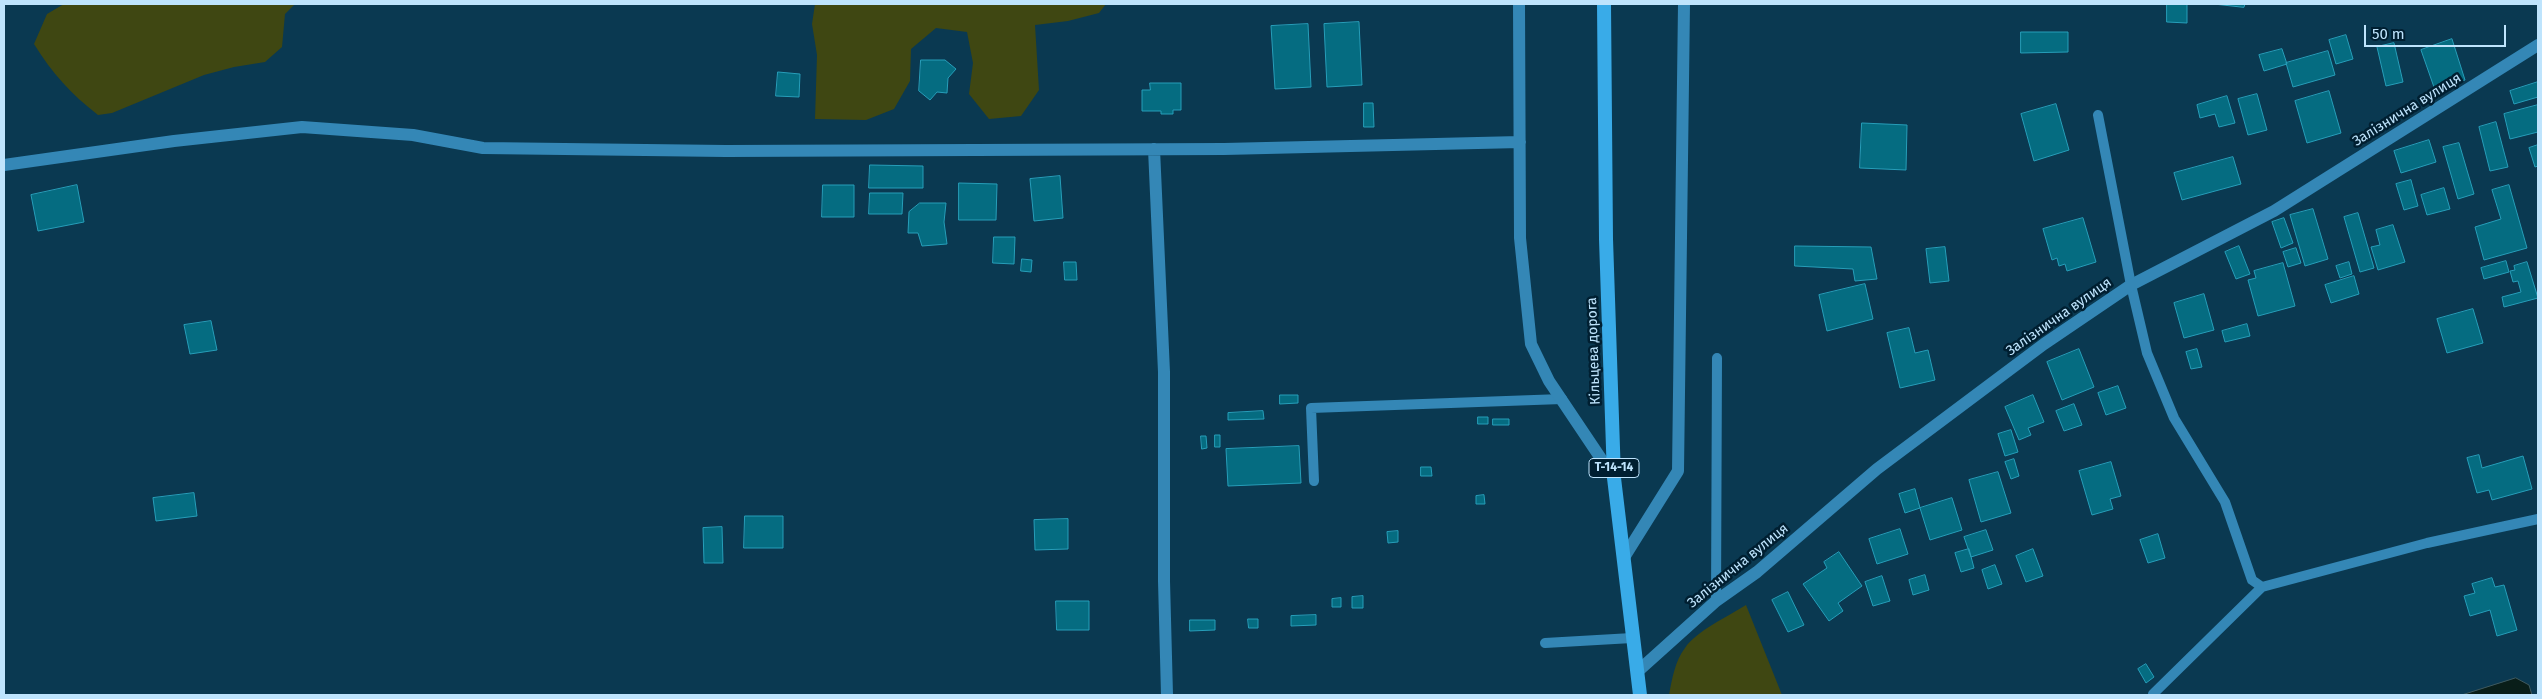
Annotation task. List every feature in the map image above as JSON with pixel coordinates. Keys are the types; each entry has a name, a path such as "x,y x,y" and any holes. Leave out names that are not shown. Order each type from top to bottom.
{"highway":[{"name":"Кільцева дорога","path":"1604,4 1606,239 1614,478 1640,695"}],"street":[{"path":"1519,4 1520,238 1531,344 1549,381 1614,478"},
{"path":"1623,559 1678,471 1684,4"},
{"name":"Залізнична вулиця","path":"1637,672 1716,601 1757,572 1877,468 2044,344 2131,285 2274,211 2538,45"},
{"path":"4,165 174,141 302,127 413,135 484,148 726,151 1154,149 1520,142"},
{"path":"1154,149 1164,372 1164,581 1167,695"}],"lane":[{"path":"2098,115 2131,285 2147,353 2174,418 2225,502 2252,580 2262,587"},
{"path":"1716,601 1718,358"},
{"path":"1314,481 1312,408 1562,399"},
{"path":"2153,694 2262,587 2427,543 2538,519"},
{"path":"1545,643 1632,638"}],"green space":[{"path":"64,4 295,4 285,14 282,47 265,62 234,67 204,75 112,113 98,115 63,82 34,44 47,14"},
{"path":"815,4 1106,4 1099,13 1068,21 1035,25 1039,90 1021,116 989,119 969,94 973,63 967,32 936,28 911,49 910,81 894,109 866,120 815,119 817,55 812,24"},
{"path":"1746,605 1782,695 1669,695 1676,664 1690,642 1705,630"}],"shaded area":[{"path":"2516,678 2529,685 2532,695 2462,695"}],"building":[{"path":"2167,4 2187,4 2187,23 2167,22"},
{"path":"2214,4 2245,4 2244,7"},
{"path":"1359,22 1362,85 1327,87 1324,24"},
{"path":"1308,24 1311,87 1275,89 1271,26"},
{"path":"2021,32 2068,32 2068,52 2021,53"},
{"path":"2346,35 2353,59 2336,64 2329,40"},
{"path":"2452,39 2465,80 2435,90 2421,50"},
{"path":"2394,43 2403,82 2386,86 2377,47"},
{"path":"2282,49 2287,64 2264,71 2259,55"},
{"path":"2328,51 2335,75 2293,87 2286,63"},
{"path":"921,60 945,60 956,69 948,78 947,93 937,92 930,100 919,91"},
{"path":"778,72 800,74 799,97 776,96"},
{"path":"2538,82 2538,97 2514,104 2510,91"},
{"path":"1150,83 1181,83 1181,110 1173,110 1173,114 1161,114 1161,111 1142,111 1142,90 1150,90"},
{"path":"2329,91 2341,133 2307,143 2295,101"},
{"path":"2257,94 2267,130 2248,135 2238,99"},
{"path":"2227,96 2235,123 2219,127 2215,114 2200,118 2197,105"},
{"path":"1364,103 1373,103 1374,127 1364,127"},
{"path":"2056,104 2069,150 2034,161 2021,114"},
{"path":"2538,105 2538,132 2510,139 2504,114"},
{"path":"2496,122 2508,167 2490,171 2479,127"},
{"path":"1862,123 1907,125 1906,170 1860,168"},
{"path":"2429,140 2436,162 2401,173 2394,151"},
{"path":"2459,143 2474,194 2458,199 2443,147"},
{"path":"2538,145 2538,166 2535,167 2529,148"},
{"path":"2233,157 2241,184 2182,200 2174,173"},
{"path":"870,165 923,166 923,188 869,188"},
{"path":"1060,176 1063,218 1034,221 1030,179"},
{"path":"2411,180 2418,206 2404,210 2396,184"},
{"path":"959,183 997,184 996,220 959,220"},
{"path":"77,185 84,222 38,231 31,195"},
{"path":"823,185 854,185 854,217 822,217"},
{"path":"2509,185 2527,248 2484,260 2475,227 2501,219 2492,190"},
{"path":"2444,188 2450,209 2427,215 2421,195"},
{"path":"870,193 903,193 902,214 869,214"},
{"path":"920,203 946,203 944,222 947,244 922,246 918,233 908,233 909,212"},
{"path":"2313,209 2328,259 2305,266 2290,215"},
{"path":"2358,213 2374,268 2360,272 2344,217"},
{"path":"2083,218 2096,262 2067,271 2065,264 2059,266 2057,258 2052,260 2043,229"},
{"path":"2284,218 2293,243 2281,248 2272,222"},
{"path":"2393,225 2405,262 2378,270 2371,247 2380,245 2376,230"},
{"path":"994,237 1015,237 1014,264 993,263"},
{"path":"1795,246 1871,247 1877,279 1855,281 1853,269 1795,266"},
{"path":"2239,246 2250,274 2236,279 2225,252"},
{"path":"1945,247 1949,281 1930,283 1926,249"},
{"path":"2296,248 2301,263 2288,267 2283,252"},
{"path":"1022,259 1032,260 1031,272 1021,271"},
{"path":"2506,261 2509,272 2484,279 2481,268"},
{"path":"1064,262 1076,262 1077,280 1065,280"},
{"path":"2349,262 2352,274 2340,278 2336,266"},
{"path":"2527,262 2538,298 2504,307 2502,297 2521,292 2518,281 2513,282 2510,271 2515,270 2514,266"},
{"path":"2283,263 2295,306 2258,316 2248,280 2256,278 2254,271"},
{"path":"2354,276 2359,294 2331,303 2325,285"},
{"path":"1865,284 1873,319 1827,331 1819,295"},
{"path":"2204,294 2214,330 2184,338 2174,303"},
{"path":"2473,309 2483,343 2447,353 2437,319"},
{"path":"211,321 217,350 190,354 184,325"},
{"path":"2247,324 2250,336 2225,342 2222,331"},
{"path":"1909,328 1915,353 1928,350 1935,380 1900,388 1887,333"},
{"path":"2079,349 2094,387 2062,400 2047,362"},
{"path":"2197,349 2202,367 2191,369 2186,352"},
{"path":"2118,386 2126,408 2106,415 2098,393"},
{"path":"1280,395 1298,395 1298,403 1280,404"},
{"path":"2033,395 2044,422 2028,428 2031,435 2019,440 2005,407"},
{"path":"2074,404 2082,425 2064,431 2056,411"},
{"path":"1263,411 1264,419 1228,420 1228,413"},
{"path":"1478,417 1488,417 1488,424 1478,424"},
{"path":"1493,419 1509,419 1509,425 1493,425"},
{"path":"2011,430 2018,452 2005,456 1998,434"},
{"path":"1215,435 1220,435 1220,447 1215,447"},
{"path":"1201,436 1206,436 1207,448 1202,449"},
{"path":"1299,446 1301,483 1228,486 1226,449"},
{"path":"2479,455 2482,468 2523,456 2532,489 2492,500 2489,490 2477,493 2467,458"},
{"path":"2014,459 2019,476 2011,479 2005,462"},
{"path":"2111,462 2121,496 2110,499 2113,509 2092,515 2079,471"},
{"path":"1421,467 1431,467 1432,476 1421,476"},
{"path":"1998,472 2011,513 1981,522 1969,480"},
{"path":"1915,489 1920,508 1905,513 1899,494"},
{"path":"194,493 197,516 156,521 153,498"},
{"path":"1484,495 1485,504 1476,504 1476,496"},
{"path":"1952,498 1962,530 1930,540 1920,508"},
{"path":"745,516 783,516 783,548 744,548"},
{"path":"1068,519 1068,549 1035,550 1034,520"},
{"path":"722,527 723,563 704,563 703,528"},
{"path":"1900,529 1908,554 1877,564 1869,539"},
{"path":"1986,530 1993,550 1971,557 1964,537"},
{"path":"1398,531 1398,542 1388,543 1387,532"},
{"path":"2158,534 2165,558 2148,563 2140,540"},
{"path":"1969,549 1974,568 1961,572 1955,553"},
{"path":"2033,549 2043,576 2026,582 2016,556"},
{"path":"1839,552 1862,586 1838,603 1843,611 1829,621 1803,584 1827,568 1824,562"},
{"path":"1995,565 2002,584 1988,589 1982,570"},
{"path":"1925,575 1929,590 1913,595 1909,580"},
{"path":"1882,576 1890,601 1873,606 1865,582"},
{"path":"2492,578 2495,587 2504,585 2517,630 2497,636 2490,610 2470,616 2464,596 2475,593 2472,584"},
{"path":"1788,592 1804,625 1788,632 1772,600"},
{"path":"1363,596 1363,608 1352,608 1352,597"},
{"path":"1341,598 1341,607 1332,607 1332,599"},
{"path":"1056,601 1089,601 1089,630 1057,630"},
{"path":"1316,615 1316,625 1291,626 1291,616"},
{"path":"1248,619 1258,619 1258,628 1249,628"},
{"path":"1190,620 1215,620 1215,630 1190,631"},
{"path":"2146,664 2154,677 2146,683 2138,669"}]}
